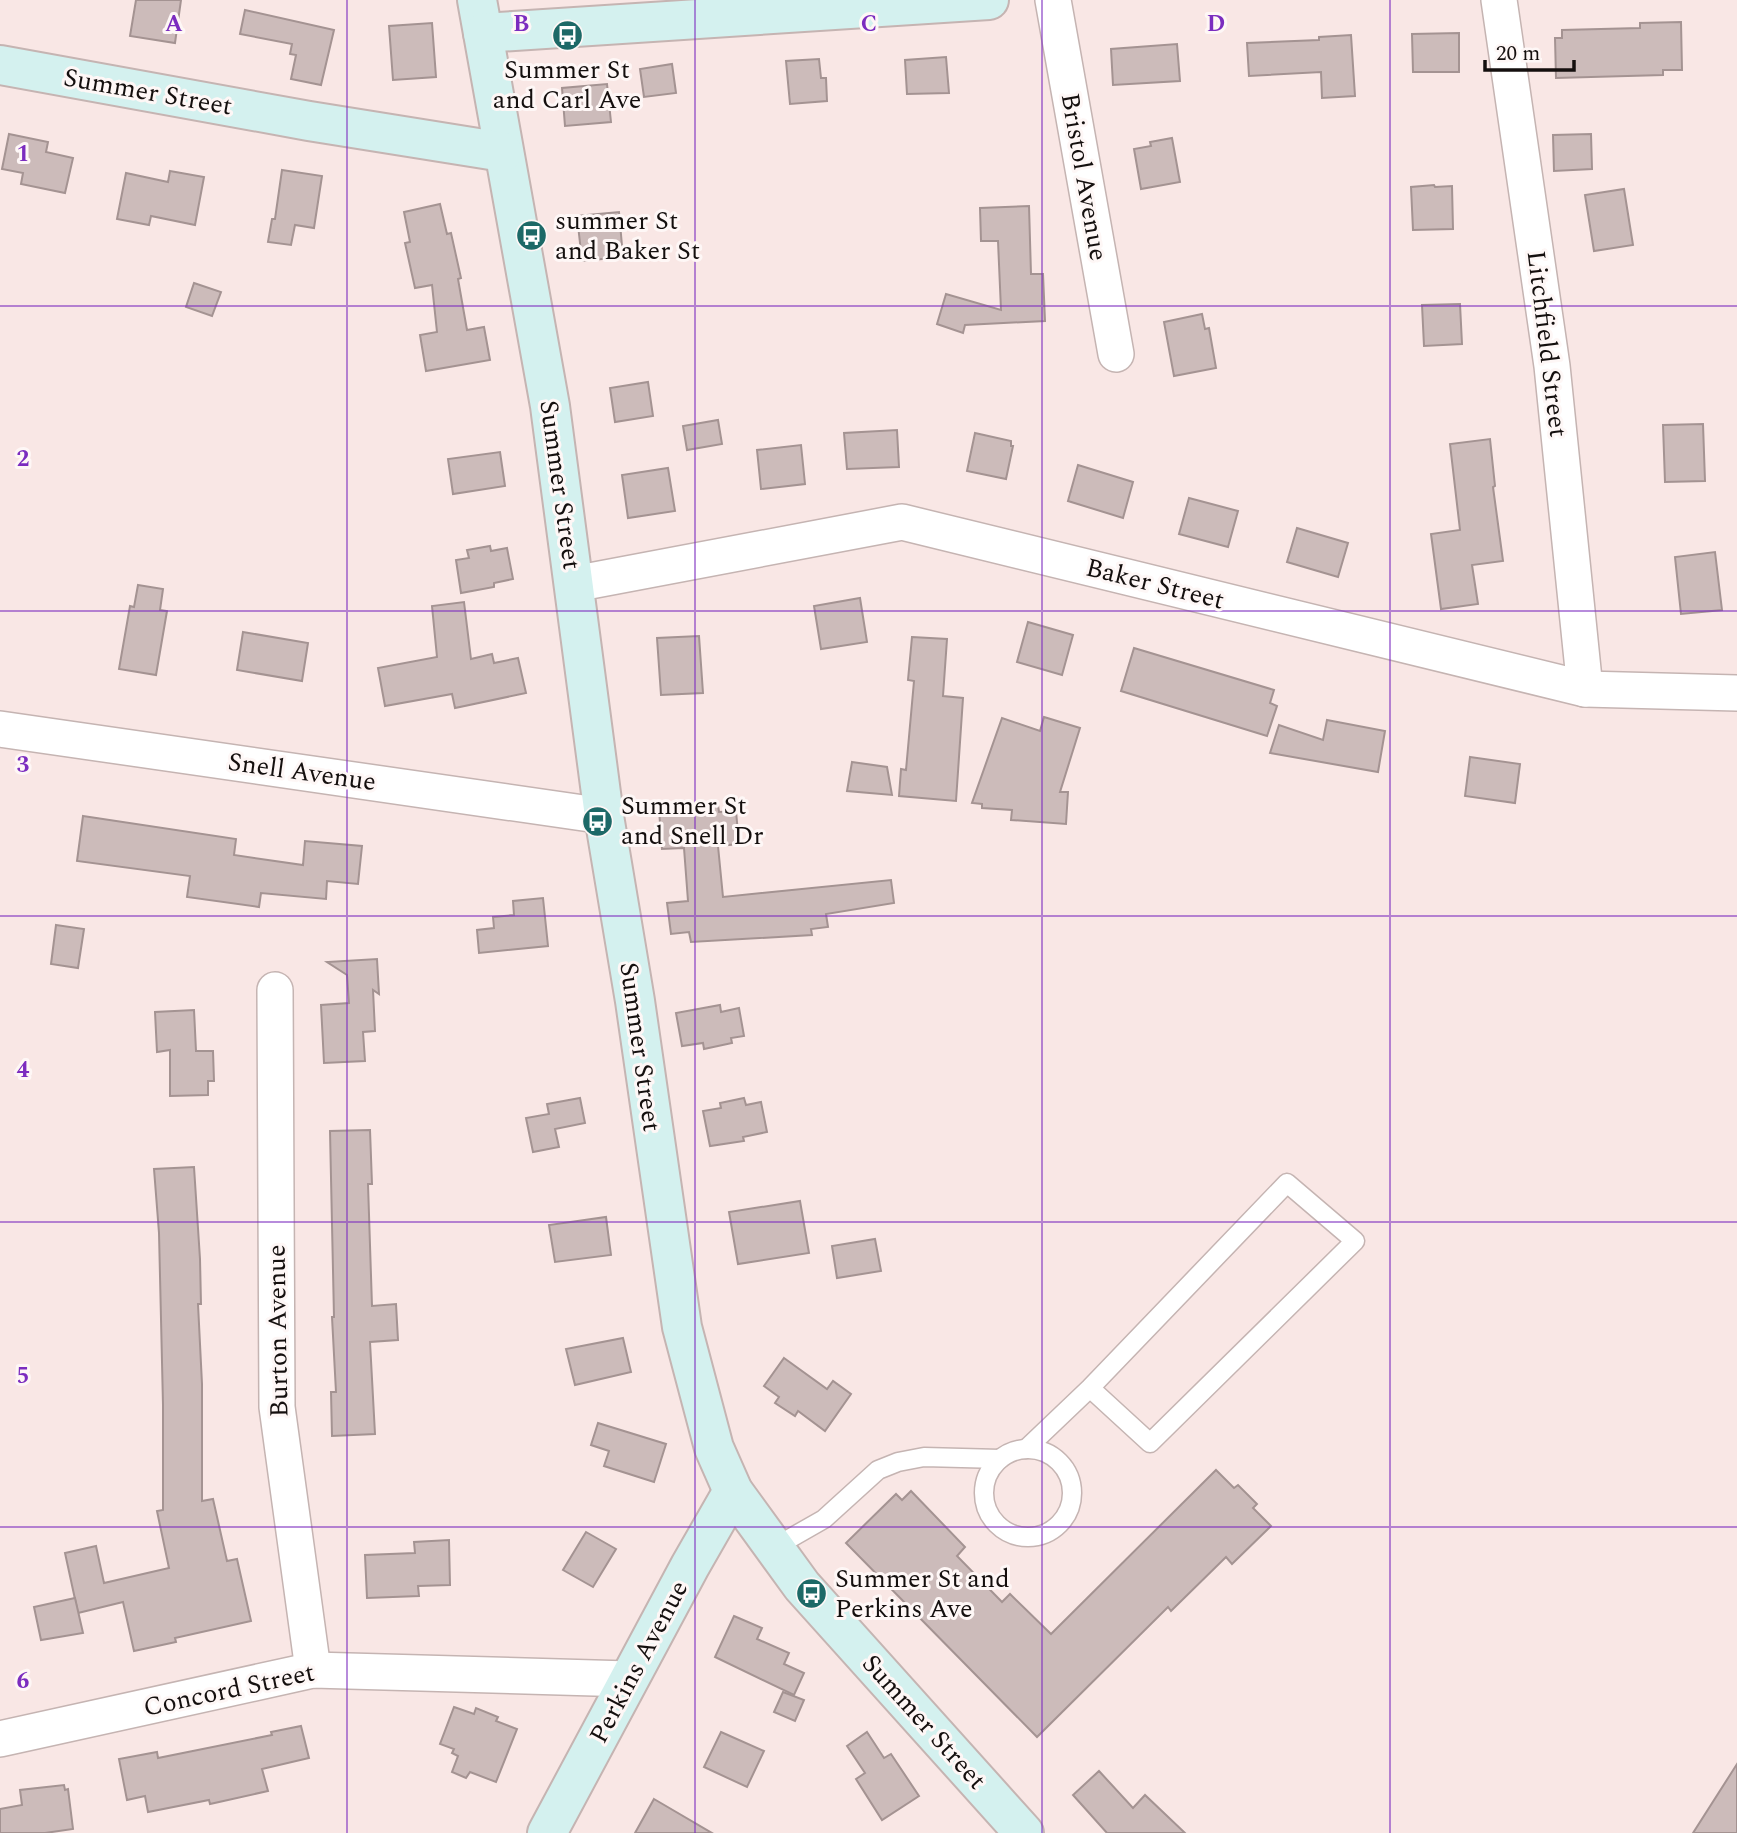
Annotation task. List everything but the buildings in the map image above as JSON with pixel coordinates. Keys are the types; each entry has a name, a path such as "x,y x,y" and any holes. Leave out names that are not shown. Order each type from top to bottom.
{"street":[{"path":"480,16 989,0"},
{"name":"Bristol Avenue","path":"1053,0 1116,354"},
{"name":"Litchfield Street","path":"1499,0 1552,366 1586,689"},
{"name":"Summer Street","path":"480,16 550,406 604,816 635,1001 682,1327 714,1448 733,1491 802,1586 1024,1833"},
{"name":"Summer Street","path":"0,65 309,121 503,152"},
{"name":"Baker Street","path":"574,584 902,522 1586,689 1737,693"},
{"name":"Snell Avenue","path":"0,729 604,816"},
{"name":"Burton Avenue","path":"275,990 277,1407 313,1670"},
{"name":"Perkins Avenue","path":"547,1833 733,1491"},
{"name":"Concord Street","path":"0,1739 313,1670 629,1679"}],"lane":[{"path":"1026,1449 1090,1388 1287,1183 1355,1241 1150,1443 1090,1388"},
{"path":"1026,1449 1041,1451 1054,1457 1065,1467 1073,1495 1070,1510 1062,1522 1044,1535 1022,1538 1009,1534 996,1525 988,1513 984,1499 985,1484 990,1471 1000,1459 1012,1452 1026,1449"},
{"path":"775,1547 824,1519 878,1470 898,1462 924,1457 1000,1459"}],"place":[{"name":"Summer St and Carl Ave","path":"567,35"},
{"name":"summer St and Baker St","path":"532,236"},
{"name":"Summer St and Snell Dr","path":"598,821"},
{"name":"Summer St and Perkins Ave","path":"812,1594"}]}
